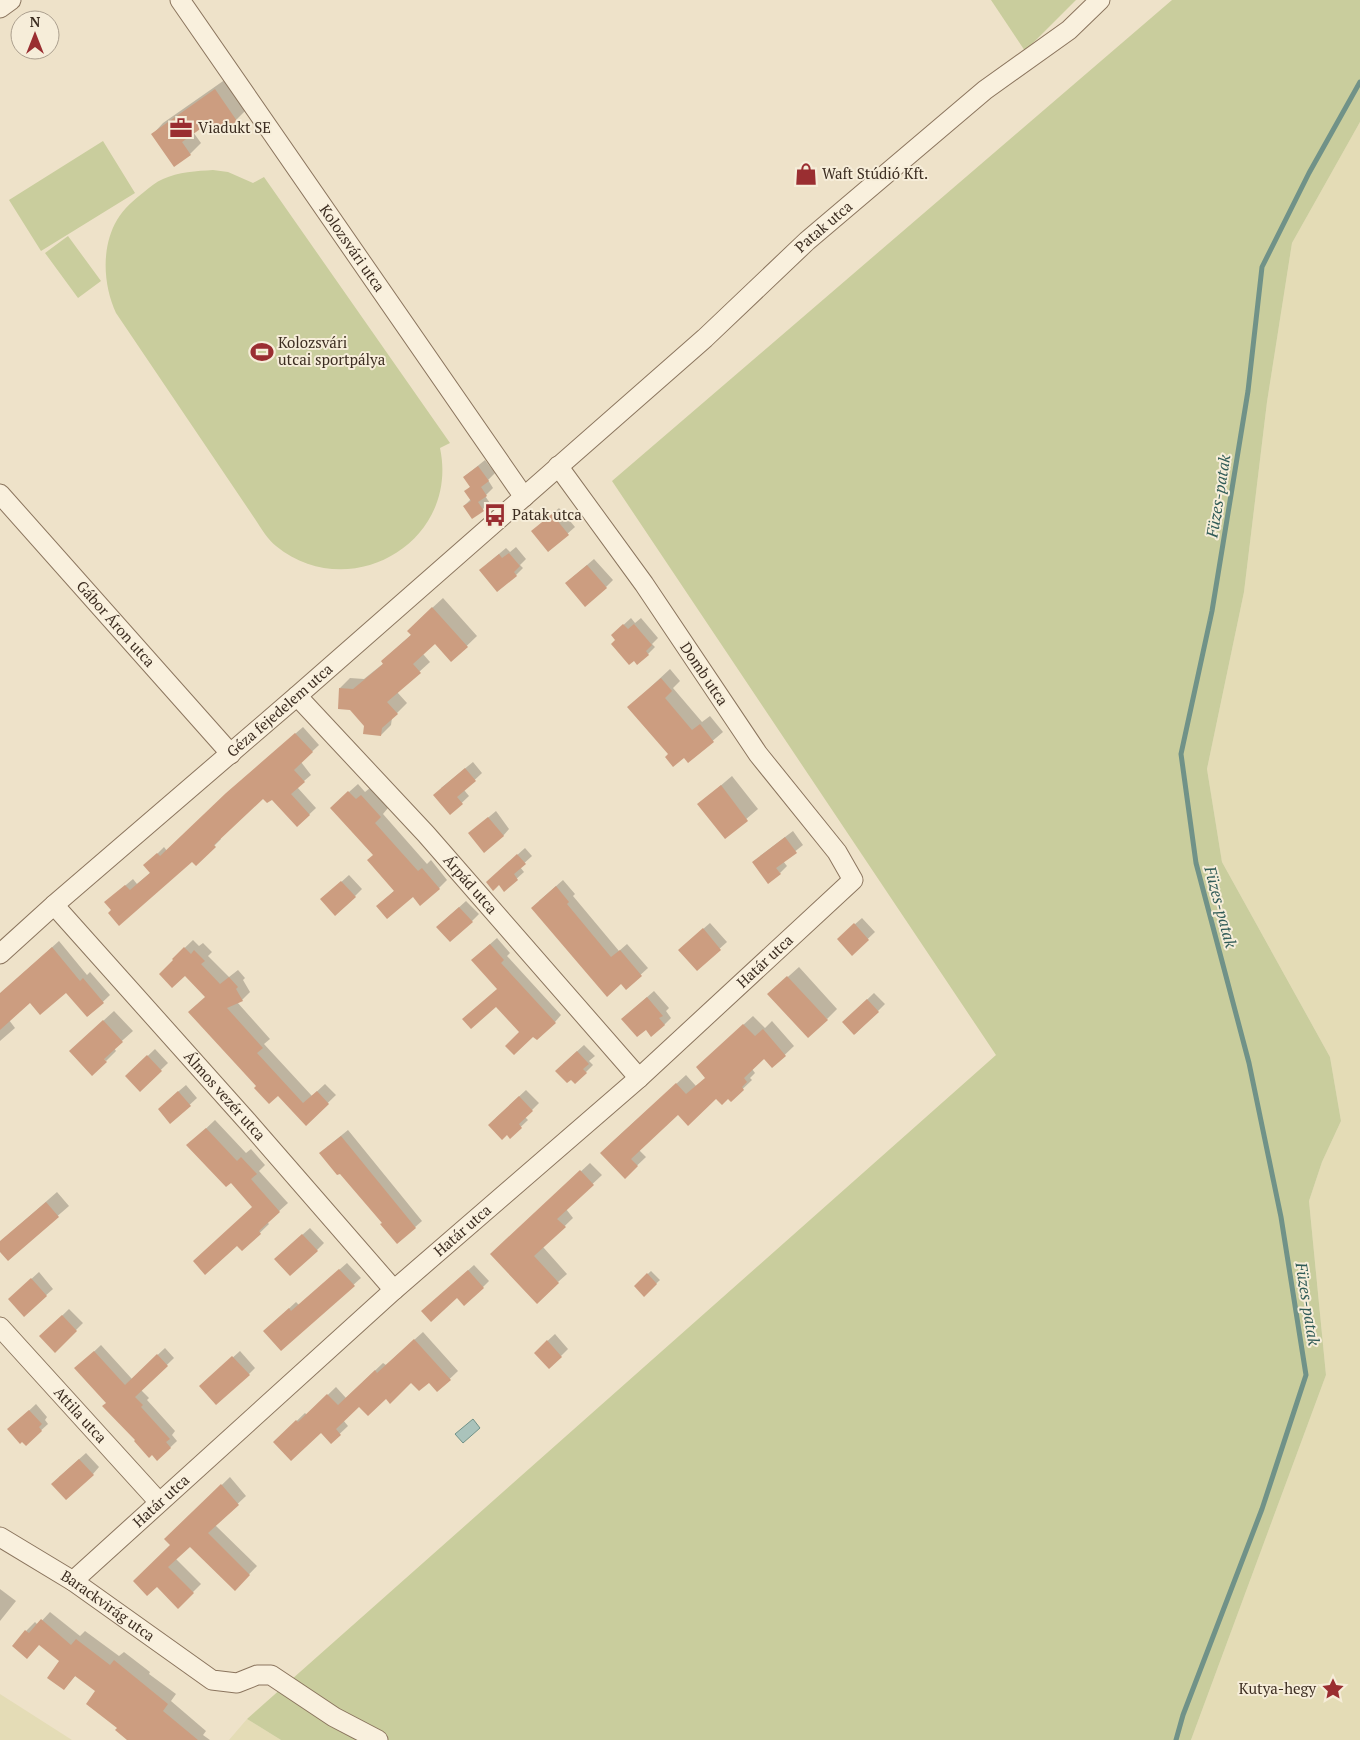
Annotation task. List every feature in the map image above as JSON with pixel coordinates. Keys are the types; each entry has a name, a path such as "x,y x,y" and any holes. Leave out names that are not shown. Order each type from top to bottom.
{"street":[{"path":"0,8 10,0"},
{"name":"Kolozsvári utca","path":"180,0 524,497"},
{"name":"Patak utca","path":"558,466 705,338 807,241 985,90 1069,30 1100,0"},
{"name":"Géza fejedelem utca","path":"0,954 54,905 231,754 558,466"},
{"name":"Domb utca","path":"558,466 644,584 758,754 837,852 853,880"},
{"name":"Gábor Áron utca","path":"0,494 231,754"},
{"name":"Árpád utca","path":"297,696 426,834 638,1078"},
{"name":"Határ utca","path":"73,1581 394,1290 638,1078 853,880"},
{"name":"Álmos vezér utca","path":"54,905 247,1121 394,1290"},
{"name":"Attila utca","path":"0,1327 159,1502"},
{"name":"Barackvirág utca","path":"0,1537 73,1581 212,1680 237,1683 258,1676 271,1675 334,1717 378,1740"}],"shaded area":[{"path":"1360,122 1360,1740 1191,1740 1326,1375 1309,1201 1322,1162 1341,1121 1330,1057 1222,862 1207,769 1244,592 1267,402 1292,243"},
{"path":"0,1694 72,1740 0,1740"},
{"path":"247,1719 281,1740 229,1740"}],"green space":[{"path":"991,0 1076,0 1025,51"},
{"path":"1172,0 1360,0 1360,122 1292,243 1267,402 1244,592 1207,769 1222,862 1330,1057 1341,1121 1322,1162 1309,1201 1326,1375 1191,1740 281,1740 247,1719 996,1055 612,481"},
{"path":"103,141 135,193 41,251 9,200"},
{"path":"213,170 228,172 253,183 264,177 450,443 440,448 442,482 433,511 416,536 393,555 366,566 336,569 305,563 276,546 262,530 116,313 108,290 106,254 108,242 117,220 133,201 160,180 181,173"},
{"path":"68,236 101,281 78,298 45,253"}],"water":[{"path":"473,1419 480,1428 463,1443 455,1434"}],"building":[{"name":"Viadukt SE","path":"215,89 237,121 219,134 210,122 182,142 191,155 174,167 151,134"},
{"path":"478,466 489,481 481,487 487,496 478,502 484,511 472,519 463,506 471,501 464,491 470,487 463,477"},
{"path":"552,514 569,535 548,552 531,531"},
{"path":"509,553 520,566 514,572 517,576 497,592 479,570 499,554 502,558"},
{"path":"587,565 607,588 585,607 565,583"},
{"path":"432,607 468,647 451,662 435,644 413,664 421,673 387,702 398,714 382,728 381,736 363,734 364,726 350,710 338,709 339,688 353,689 383,664 381,661 411,635 407,631"},
{"path":"623,624 628,629 634,624 652,645 646,651 649,655 637,665 634,661 629,665 611,644 615,640 611,635"},
{"path":"661,678 672,691 665,698 692,730 700,724 714,742 688,763 684,758 673,767 665,757 668,754 627,707"},
{"path":"295,733 313,752 294,770 305,782 291,794 310,815 297,827 272,800 267,803 263,799 214,845 216,847 196,866 192,862 119,926 108,913 111,910 104,902 125,885 130,890 150,873 143,865 157,853 160,856 226,793"},
{"path":"465,768 476,781 457,797 463,804 450,815 433,795"},
{"path":"721,785 748,821 725,839 697,804"},
{"path":"348,791 356,799 361,795 381,817 375,823 418,871 422,868 440,889 420,906 413,897 387,919 376,906 394,891 367,860 373,855 330,808"},
{"path":"488,817 504,836 484,853 468,833"},
{"path":"785,837 797,853 776,868 781,874 768,884 752,862"},
{"path":"517,854 526,864 514,874 518,880 504,892 499,885 493,891 486,882"},
{"path":"341,881 356,897 335,916 320,899"},
{"path":"556,886 569,902 567,904 611,957 620,950 642,976 626,990 621,984 607,997 531,908"},
{"path":"459,907 473,922 450,942 436,927"},
{"path":"854,923 869,940 852,956 837,939"},
{"path":"703,928 721,950 697,971 678,950"},
{"path":"490,944 504,960 501,963 556,1023 537,1040 533,1037 514,1055 505,1046 519,1032 496,1007 471,1029 462,1019 497,989 471,960"},
{"path":"52,947 80,981 83,978 104,1003 87,1017 66,993 40,1015 30,1003 0,1030 0,993"},
{"path":"184,947 191,954 194,950 205,961 201,964 220,984 229,977 238,987 236,989 243,1001 227,1008 263,1048 257,1053 303,1103 317,1091 329,1104 306,1126 278,1096 269,1104 254,1088 256,1086 188,1012 205,997 185,976 172,988 159,974"},
{"path":"787,976 828,1020 808,1038 767,994"},
{"path":"647,997 663,1016 659,1018 665,1025 651,1037 646,1030 637,1037 621,1019"},
{"path":"867,999 879,1012 854,1035 842,1022"},
{"path":"103,1020 123,1042 104,1059 107,1062 92,1076 69,1051"},
{"path":"743,1024 755,1036 763,1029 786,1056 772,1068 764,1059 744,1078 747,1082 742,1087 744,1090 731,1102 728,1099 722,1105 716,1099 688,1126 678,1115 631,1159 638,1166 625,1179 600,1153 676,1083 686,1094 705,1078 696,1067"},
{"path":"577,1051 589,1064 583,1069 587,1073 575,1084 571,1080 567,1083 555,1071"},
{"path":"147,1055 162,1071 140,1092 125,1076"},
{"path":"178,1091 191,1106 170,1124 158,1109"},
{"path":"519,1096 533,1111 519,1124 522,1128 510,1139 507,1135 502,1140 488,1125"},
{"path":"206,1128 237,1161 241,1157 257,1174 251,1179 280,1212 259,1231 261,1234 242,1251 237,1246 205,1275 193,1261 252,1207 231,1183 226,1187 186,1145"},
{"path":"341,1136 416,1228 397,1244 380,1224 382,1223 340,1174 337,1175 319,1153"},
{"path":"580,1170 594,1185 557,1219 566,1227 534,1256 559,1283 537,1304 490,1254"},
{"path":"46,1202 59,1217 8,1261 0,1252 0,1241"},
{"path":"302,1234 318,1251 290,1276 274,1259"},
{"path":"339,1269 355,1286 281,1351 263,1331 289,1308 291,1311"},
{"path":"468,1270 484,1288 464,1306 457,1298 431,1322 421,1311"},
{"path":"647,1273 657,1284 644,1297 634,1286"},
{"path":"31,1278 47,1296 24,1317 8,1299"},
{"path":"62,1315 77,1331 55,1353 39,1336"},
{"path":"414,1339 451,1380 437,1392 429,1383 419,1391 411,1383 390,1404 386,1399 368,1416 359,1407 336,1429 341,1435 331,1444 321,1433 291,1461 273,1442 296,1420 298,1422 327,1394 338,1405 375,1370 377,1373"},
{"path":"547,1340 562,1357 549,1369 534,1353"},
{"path":"94,1351 125,1385 157,1354 168,1366 135,1397 143,1405 141,1407 170,1439 166,1442 171,1448 157,1461 152,1455 149,1458 135,1440 102,1406 106,1403 74,1368"},
{"path":"232,1356 250,1375 216,1405 199,1386"},
{"path":"29,1410 42,1424 39,1427 42,1431 26,1446 22,1442 20,1444 7,1429"},
{"path":"79,1459 94,1475 66,1500 51,1484"},
{"path":"221,1484 239,1505 208,1533 250,1575 235,1591 190,1547 168,1567 194,1593 178,1609 157,1587 147,1596 133,1581 170,1545 164,1539"},
{"path":"41,1619 71,1645 76,1639 110,1665 114,1660 168,1704 163,1711 198,1740 127,1740 115,1730 117,1728 86,1704 95,1691 75,1676 64,1690 47,1678 59,1661 39,1645 27,1659 12,1646 25,1630 29,1633"}],"waterway":[{"name":"Füzes-patak","path":"1176,1740 1183,1715 1262,1509 1306,1375 1281,1217 1249,1063 1196,863 1181,754 1212,611 1248,391 1262,267 1309,173 1360,82"}],"place":[{"name":"Viadukt SE","path":"181,128"},
{"name":"Waft Stúdió Kft.","path":"806,174"},
{"name":"Kolozsvári utcai sportpálya","path":"262,352"},
{"name":"Patak utca","path":"495,515"},
{"name":"Kutya-hegy","path":"1333,1689"}]}
